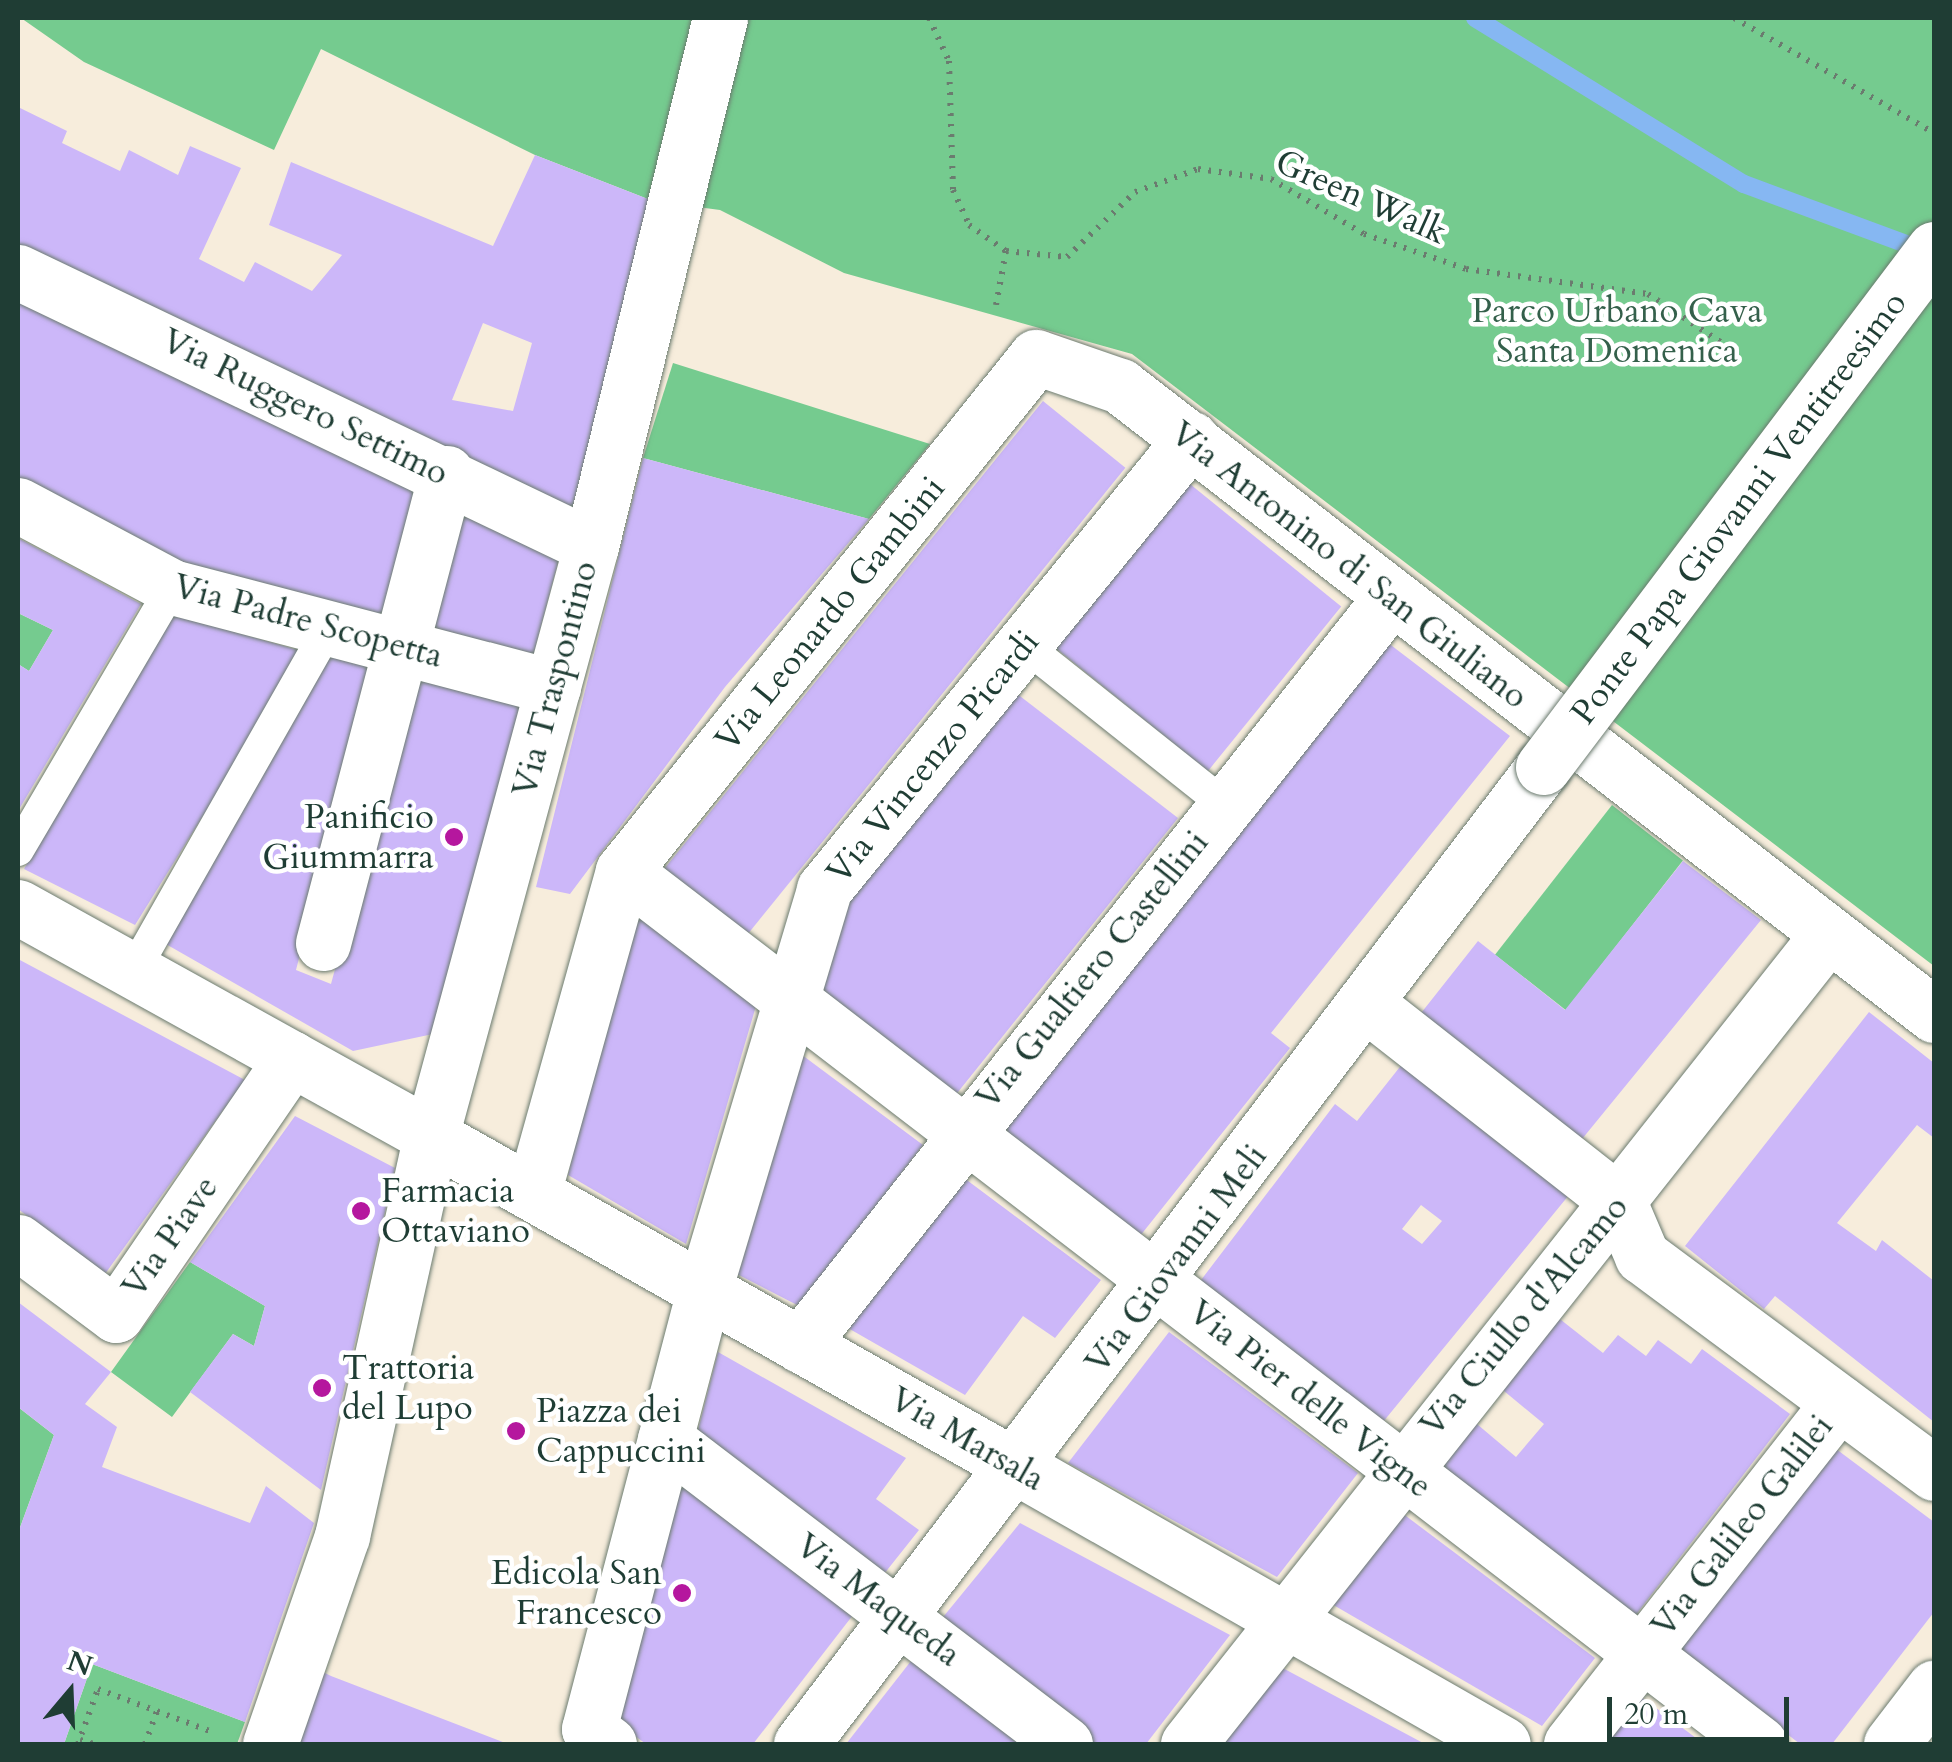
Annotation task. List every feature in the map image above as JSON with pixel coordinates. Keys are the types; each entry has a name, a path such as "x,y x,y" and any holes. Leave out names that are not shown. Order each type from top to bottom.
{"street":[{"name":"Via Traspontino","path":"247,1740 300,1665 342,1536 431,1136 591,546 720,18"},
{"name":"Ponte Papa Giovanni Ventitreesimo","path":"1543,767 1934,249"},
{"name":"Via Ruggero Settimo","path":"18,272 591,546"},
{"name":"Via Antonino di San Giuliano","path":"1036,358 1120,386 1390,600 1934,1016"},
{"name":"Via Leonardo Gambini","path":"623,871 1036,358"},
{"name":"Via Vincenzo Picardi","path":"608,1743 589,1729 678,1448 704,1290 788,998 824,889 1191,440"},
{"path":"323,943 446,474"},
{"name":"Via Padre Scopetta","path":"18,505 172,587 553,687"},
{"name":"Via Gualtiero Castellini","path":"800,1345 962,1131 1390,600"},
{"name":"Via Giovanni Meli","path":"801,1744 1369,1006 1543,767"},
{"path":"533,1193 623,871"},
{"name":"Via Pier delle Vigne","path":"623,871 1760,1744"},
{"name":"Via Marsala","path":"18,907 533,1193 1503,1744"},
{"name":"Via Ciullo d'Alcamo","path":"1188,1744 1399,1467 1619,1202 1826,937"},
{"path":"1369,1006 1619,1202 1642,1256 1934,1473"},
{"name":"Via Piave","path":"18,1242 116,1315 292,1058"},
{"name":"Via Galileo Galilei","path":"1571,1744 1839,1402"},
{"name":"Via Maqueda","path":"678,1448 1066,1744"},
{"path":"1891,1744 1934,1688"}],"lane":[{"path":"18,850 172,587"},
{"path":"134,972 328,628"},
{"path":"1024,645 1225,804"}],"path":[{"path":"929,18 948,61 953,190 969,225 1006,251 996,305"},
{"path":"1734,18 1934,133"},
{"name":"Green Walk","path":"1006,251 1066,257 1135,192 1198,170 1271,178 1364,234 1466,269 1648,294 1728,346"},
{"path":"94,1744 79,1742 98,1689 247,1740"},
{"path":"145,1744 156,1711"}],"green space":[{"name":"Parco Urbano Cava Santa Domenica","path":"21,18 1934,18 1934,966 1132,354 844,273 720,210 653,201 535,155 321,49 274,150 84,62"},
{"path":"673,363 930,444 869,519 643,458"},
{"path":"18,613 53,630 29,671 18,664"},
{"path":"1612,805 1683,860 1566,1010 1495,955"},
{"path":"190,1262 265,1306 254,1346 233,1334 172,1417 111,1372"},
{"path":"18,1407 54,1435 18,1533"},
{"path":"92,1664 245,1722 237,1744 64,1744"}],"building":[{"path":"18,107 67,131 62,143 120,171 129,150 178,175 190,146 241,168 199,259 244,282 255,262 312,291 342,255 269,225 291,162 493,246 535,155 653,201 571,512 18,247","holes":["483,323 532,343 513,411 452,400"]},
{"path":"18,295 426,487 393,629 197,578 18,479"},
{"path":"1043,401 1125,468 745,938 662,871"},
{"path":"643,458 869,519 725,687 570,894 536,887"},
{"path":"1185,480 1341,606 1208,771 1052,645"},
{"path":"457,503 560,555 531,664 422,637"},
{"path":"18,538 141,604 18,811 18,664 29,671 53,630 18,613"},
{"path":"171,614 305,652 135,925 24,869"},
{"path":"1379,636 1510,736 1271,1033 1290,1048 1136,1241 992,1128"},
{"path":"329,650 375,662 296,970 331,984 415,673 523,695 433,1034 353,1051 164,943"},
{"path":"1016,693 1178,818 954,1097 818,988 834,914"},
{"path":"1683,861 1761,920 1578,1144 1414,1022 1478,941 1565,1010"},
{"path":"633,910 756,1006 686,1244 568,1175"},
{"path":"18,959 245,1080 105,1274 18,1209"},
{"path":"1869,1012 1934,1063 1934,1138 1917,1125 1837,1223 1876,1251 1882,1240 1934,1281 1934,1422 1775,1296 1764,1309 1685,1246"},
{"path":"794,1049 923,1145 799,1306 733,1272"},
{"path":"1403,1063 1569,1195 1383,1422 1198,1284 1335,1104 1357,1121","holes":["1421,1205 1442,1221 1422,1244 1402,1229"]},
{"path":"295,1116 395,1168 321,1490 190,1392 233,1334 254,1346 265,1306 190,1262"},
{"path":"952,1169 1101,1280 1055,1338 1023,1316 965,1395 834,1320"},
{"path":"18,1302 111,1372 85,1404 117,1427 102,1467 250,1523 266,1486 314,1523 245,1722 92,1664 64,1744 18,1744 18,1533 54,1435 18,1407"},
{"path":"1556,1316 1603,1353 1618,1335 1646,1356 1658,1340 1691,1364 1702,1349 1790,1414 1635,1616 1436,1464 1471,1419 1516,1457 1544,1424 1498,1386"},
{"path":"1169,1332 1358,1473 1277,1577 1068,1463"},
{"path":"718,1352 906,1458 876,1499 919,1530 884,1574 697,1434"},
{"path":"1828,1443 1934,1522 1934,1612 1832,1744 1800,1744 1672,1645"},
{"path":"681,1484 853,1615 753,1744 646,1744 613,1720"},
{"path":"1398,1510 1595,1658 1542,1726 1330,1603"},
{"path":"1020,1523 1230,1635 1146,1744 1092,1744 939,1622"},
{"path":"911,1661 1021,1744 846,1744"},
{"path":"1277,1665 1425,1744 1218,1744"},
{"path":"323,1672 331,1676 508,1744 296,1744"},
{"path":"1640,1696 1704,1744 1599,1744"}],"waterway":[{"path":"1475,18 1744,184 1925,251"}],"place":[{"name":"Panificio Giummarra","path":"454,837"},
{"name":"Farmacia Ottaviano","path":"361,1211"},
{"name":"Trattoria del Lupo","path":"322,1388"},
{"name":"Piazza dei Cappuccini","path":"516,1431"},
{"name":"Edicola San Francesco","path":"682,1593"}]}
